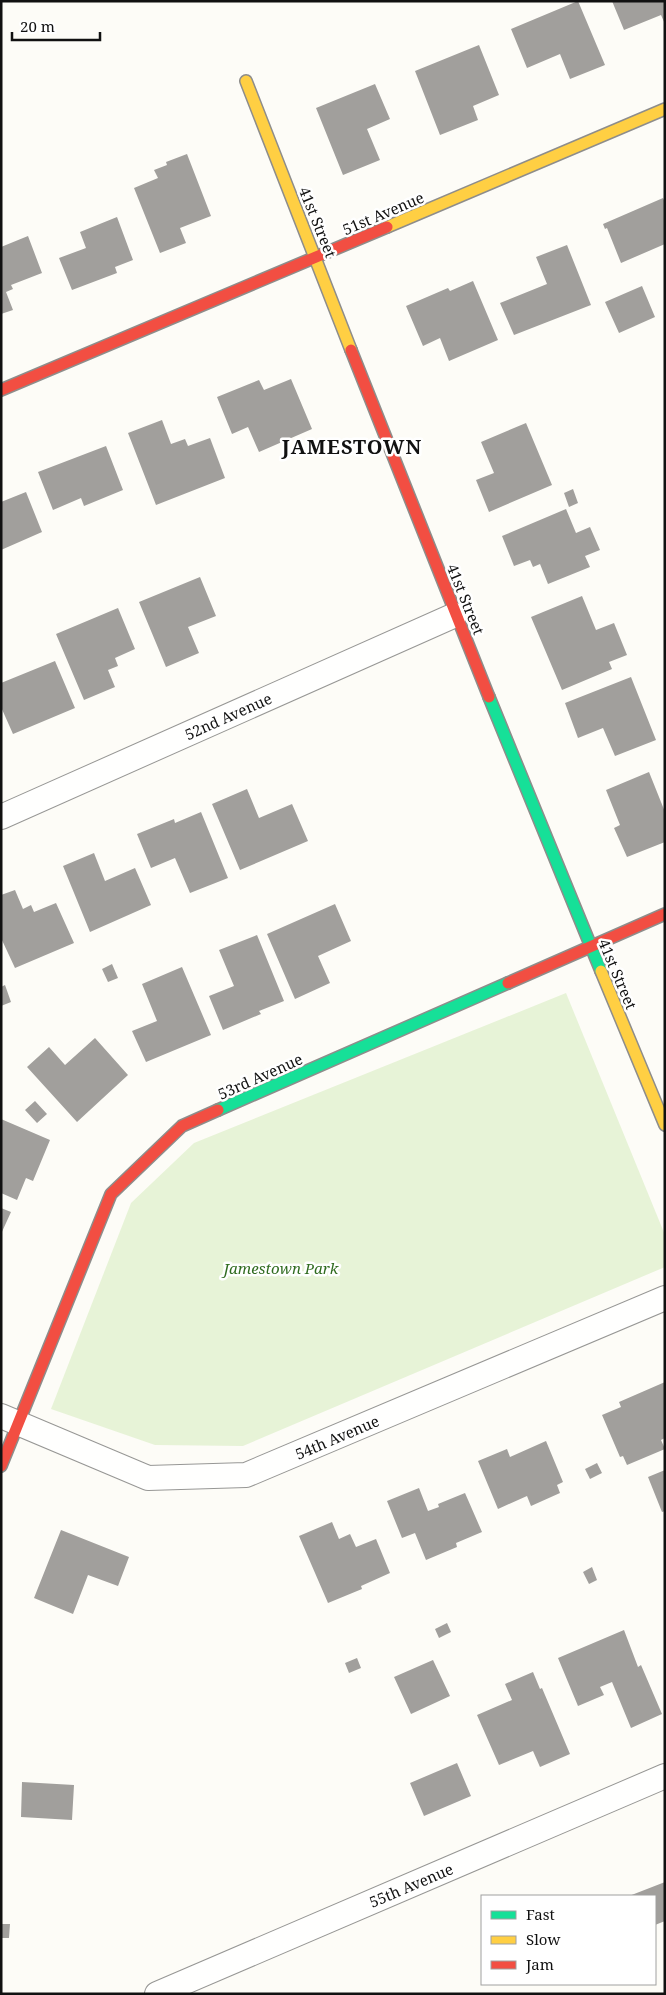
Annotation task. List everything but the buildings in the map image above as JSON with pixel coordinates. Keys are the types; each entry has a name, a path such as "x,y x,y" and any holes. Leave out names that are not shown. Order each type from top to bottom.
{"street":[{"name":"41st Street","path":"246,81 456,615 665,1125"},
{"name":"51st Avenue","path":"1,390 665,109"},
{"name":"52nd Avenue","path":"1,817 456,615"},
{"name":"53rd Avenue","path":"1,1466 10,1419 111,1194 182,1126 665,914"},
{"name":"54th Avenue","path":"10,1419 148,1478 246,1475 665,1298"},
{"name":"55th Avenue","path":"157,1994 665,1776"}],"green space":[{"name":"Jamestown Park","path":"566,993 665,1235 665,1267 243,1446 155,1445 51,1409 131,1203 194,1143"}],"traffic: fast":[{"path":"489,697 601,971"},
{"path":"218,1110 508,983"}],"traffic: slow":[{"path":"246,81 351,350"},
{"path":"387,227 665,109"},
{"path":"601,971 665,1125"}],"traffic: jam":[{"path":"1,390 387,227"},
{"path":"351,350 489,697"},
{"path":"508,983 665,914"},
{"path":"1,1466 111,1194 182,1126 218,1110"}],"district":[{"name":"JAMESTOWN","path":"352,446"}]}
